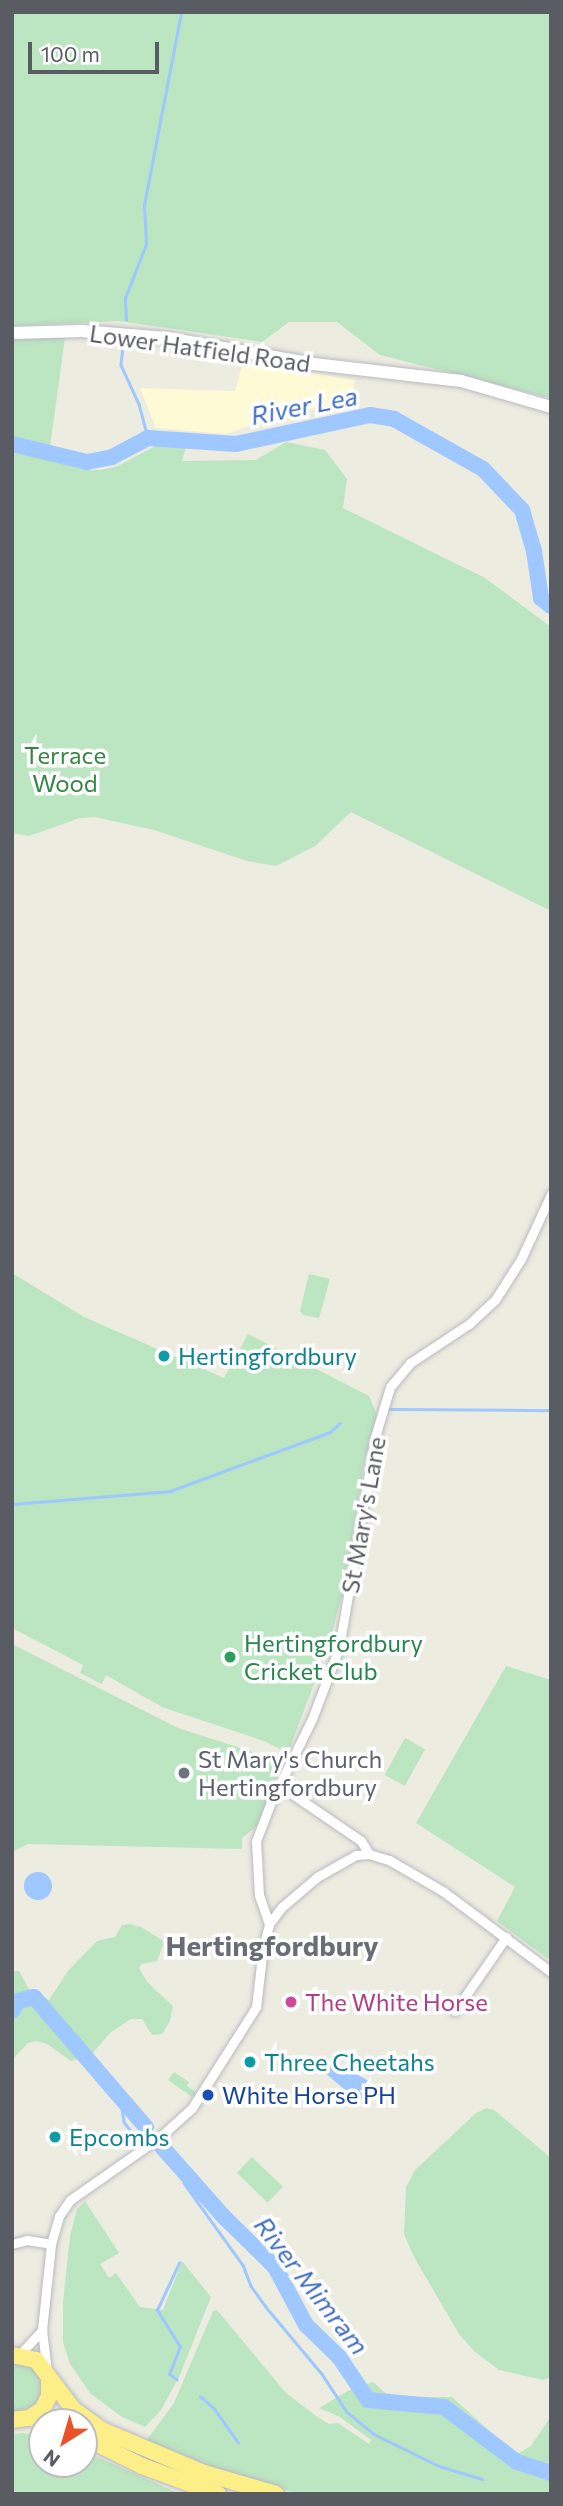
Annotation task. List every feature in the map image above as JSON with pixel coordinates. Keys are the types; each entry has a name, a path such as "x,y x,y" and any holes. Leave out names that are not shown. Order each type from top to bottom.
{"highway":[{"path":"16,2355 36,2360 86,2420 119,2447"},
{"path":"19,2420 47,2403 48,2376"},
{"path":"98,2441 119,2447 218,2494"},
{"path":"146,2459 276,2494"}],"main road":[{"name":"Lower Hatfield Road","path":"12,333 82,331 167,338 314,364 461,381 551,407"}],"street":[{"name":"St Mary's Lane","path":"269,1924 261,1908 256,1841 279,1784 303,1741 339,1648 375,1437 390,1387 410,1363 469,1324 495,1300 521,1259 551,1194"},
{"path":"279,1784 361,1841 369,1854"},
{"path":"48,2376 42,2330 54,2226 70,2200 183,2119 200,2098 256,2007 262,1947 269,1924 282,1907 317,1877 345,1860 369,1854 389,1860 422,1877 551,1972"},
{"path":"455,2011 506,1937"},
{"path":"12,2244 27,2240 51,2244"},
{"path":"16,2355 42,2330"}],"shaded area":[{"path":"243,362 355,380 350,409 316,408 275,417 226,434 156,428 140,388 235,391"}],"green space":[{"path":"12,12 551,12 551,398 380,355 337,322 289,322 262,342 119,321 12,326"},
{"path":"12,338 65,338 50,447 12,439"},
{"name":"Terrace Wood","path":"286,442 325,450 347,479 343,508 485,578 551,627 551,911 351,812 315,846 276,866 247,861 154,830 95,817 80,818 29,836 12,833 12,450 85,470 101,470 118,466 157,445 186,447 182,461 256,460"},
{"path":"12,1273 84,1317 224,1378 248,1334 369,1396 377,1415 363,1469 348,1572 330,1641 288,1753 264,1741 162,1707 106,1675 102,1684 80,1673 83,1665 12,1628"},
{"path":"309,1274 330,1279 319,1318 303,1315 300,1311"},
{"path":"12,1644 178,1728 256,1753 281,1764 258,1825 242,1838 242,1849 28,1844 12,1852"},
{"path":"506,1666 551,1680 551,1961 497,1921 515,1887 416,1823"},
{"path":"405,1738 425,1749 405,1786 385,1775"},
{"path":"122,1925 141,1927 162,1940 163,1945 157,1961 141,1964 139,1968 147,1982 173,2006 170,2021 162,2034 152,2035 142,2019 131,2019 111,2032 90,2056 71,2061 47,2044 36,2041 28,2043 12,2060 12,1971 19,1971 29,1989 49,2000 68,1971 97,1941 115,1937"},
{"path":"174,2072 189,2082 187,2086 196,2092 192,2097 168,2080"},
{"path":"486,2108 494,2110 551,2158 551,2377 543,2380 499,2370 474,2351 459,2334 414,2257 404,2234 406,2187 415,2170 475,2114"},
{"path":"252,2157 283,2187 268,2203 237,2173"},
{"path":"85,2201 119,2253 100,2264 109,2278 116,2273 140,2307 163,2310 182,2261 211,2297 180,2375 161,2410 145,2427 122,2417 90,2393 70,2364 63,2342 63,2302 70,2236 77,2209"},
{"path":"217,2310 286,2393 329,2424 338,2423 369,2444 371,2440 340,2417 319,2408 348,2391 373,2382 390,2397 452,2397 516,2455 531,2446 551,2416 551,2494 293,2492 224,2474 146,2441 174,2403 213,2311"},
{"path":"12,2361 27,2362 40,2373 43,2390 39,2401 25,2411 12,2412"},
{"path":"12,2434 28,2434 28,2478 98,2478 98,2457 180,2494 12,2494"}],"water":[{"path":"38,1872 48,1876 52,1886 48,1896 38,1900 28,1896 24,1886 28,1876"},
{"path":"327,2063 339,2064 367,2080 374,2089 371,2097 365,2101 355,2098 325,2073 323,2067"}],"waterway":[{"path":"126,320 125,298 146,244 144,205 181,12"},
{"path":"123,346 121,365 139,404 148,438"},
{"name":"River Lea","path":"12,444 87,462 112,457 148,438 236,444 370,415 394,419 483,469 522,510 534,551 541,598 551,606"},
{"path":"389,1409 551,1410"},
{"path":"12,1504 170,1491 330,1432 340,1423"},
{"name":"River Mimram","path":"12,2011 18,2001 34,1997 146,2127"},
{"path":"120,2096 124,2122 138,2140"},
{"name":"River Mimram","path":"162,2147 224,2217 275,2267 306,2325 339,2357 368,2400 444,2407 517,2462 551,2473"},
{"path":"184,2183 243,2265 251,2286 322,2374 347,2412 374,2434 439,2466 482,2479"},
{"path":"177,2380 169,2374 180,2347 157,2310 179,2263"},
{"path":"200,2396 214,2408 238,2442"}],"place":[{"name":"Hertingfordbury","path":"164,1356"},
{"name":"Hertingfordbury Cricket Club","path":"230,1657"},
{"name":"St Mary's Church Hertingfordbury","path":"184,1773"},
{"name":"The White Horse","path":"291,2002"},
{"name":"Three Cheetahs","path":"250,2062"},
{"name":"White Horse PH","path":"208,2095"},
{"name":"Epcombs","path":"55,2137"}],"district":[{"name":"Hertingfordbury","path":"272,1945"}]}
